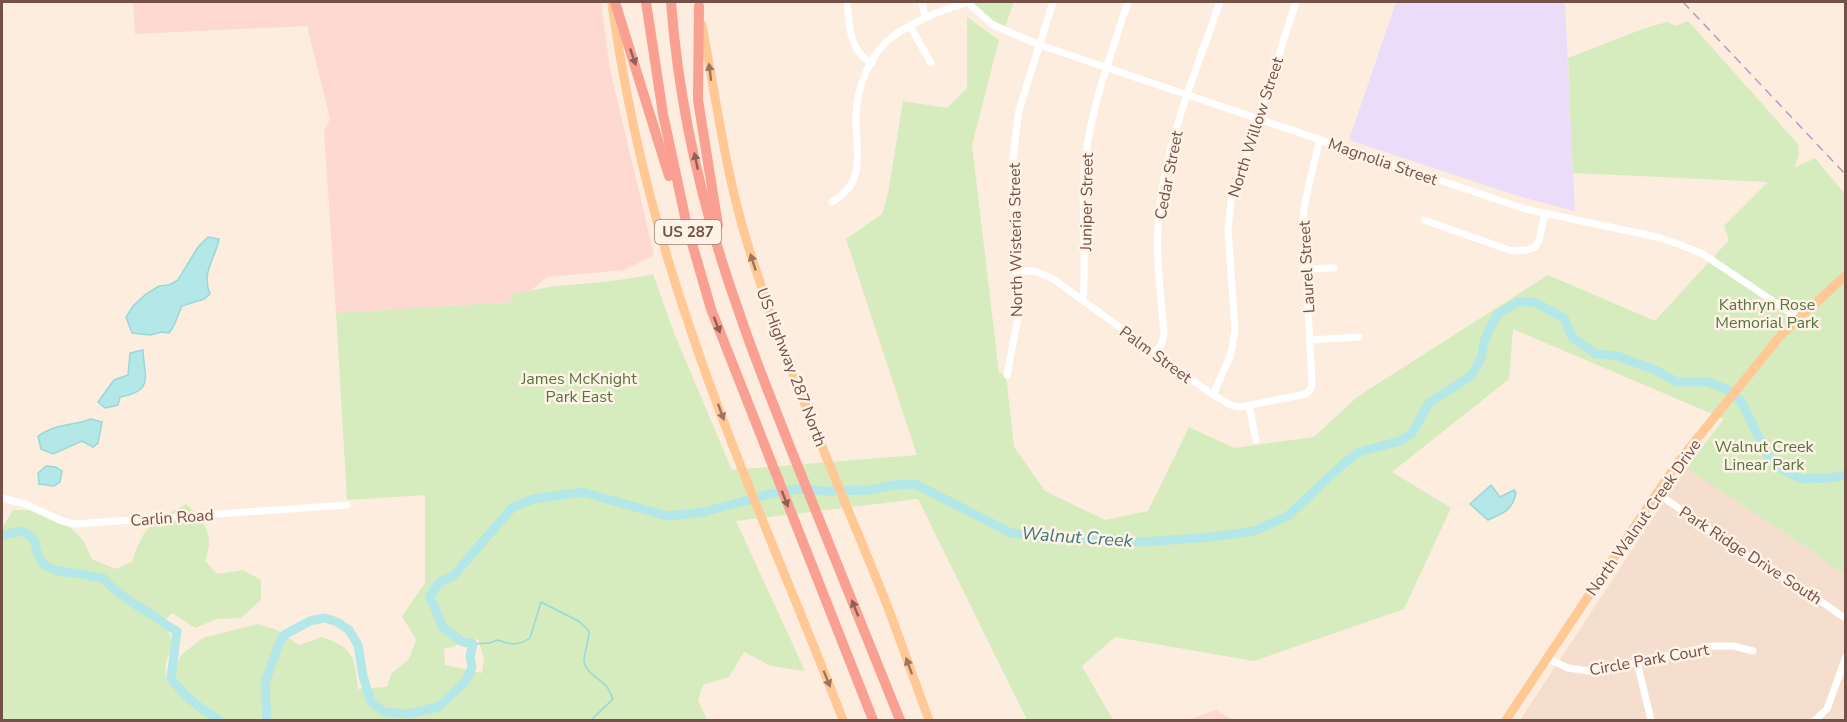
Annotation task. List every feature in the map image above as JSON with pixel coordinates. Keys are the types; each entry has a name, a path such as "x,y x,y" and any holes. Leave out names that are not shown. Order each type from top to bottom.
{"highway":[{"path":"613,2 646,99 678,209 687,226"},
{"name":"US 287","path":"646,2 663,114 687,226 711,309 873,720"},
{"name":"US 287","path":"672,2 683,99 704,197 721,258 743,324 794,456 900,720"},
{"path":"698,4 698,100 722,246 721,258"}],"main road":[{"path":"613,2 631,115 657,223 688,323 742,469 843,720"},
{"name":"US Highway 287 North","path":"698,4 712,87 746,240 765,297 929,720"},
{"name":"North Walnut Creek Drive","path":"1506,720 1657,493 1718,413 1798,318 1845,275"}],"street":[{"path":"847,2 852,44 862,58 872,63"},
{"path":"922,2 925,17"},
{"path":"832,202 846,192 856,170 858,100 861,84 872,63 887,42 910,26 925,17 967,2"},
{"name":"Magnolia Street","path":"967,2 993,25 1040,45 1107,68 1525,208 1657,237 1690,249 1718,264 1798,318"},
{"name":"North Wisteria Street","path":"1007,375 1018,317 1012,165 1019,110 1053,2"},
{"name":"Juniper Street","path":"1083,300 1085,276 1084,164 1089,132 1128,2"},
{"name":"Cedar Street","path":"1155,353 1162,343 1164,334 1158,246 1161,196 1167,164 1220,2"},
{"name":"North Willow Street","path":"1213,395 1231,354 1235,330 1228,229 1231,201 1296,2"},
{"path":"910,26 932,63"},
{"name":"Laurel Street","path":"1306,394 1311,389 1312,382 1311,340 1304,269 1304,203 1313,173 1319,139"},
{"path":"1424,220 1512,251 1520,251 1535,247 1545,214"},
{"path":"1304,269 1334,268"},
{"name":"Palm Street","path":"1015,271 1027,270 1046,275 1213,395 1233,406 1249,406 1306,394"},
{"path":"1311,340 1359,337"},
{"path":"1249,406 1256,440"},
{"name":"Park Ridge Drive South","path":"1657,493 1740,551 1834,609 1845,619"},
{"name":"Carlin Road","path":"2,498 25,504 74,524 347,505"},
{"name":"Circle Park Court","path":"1547,658 1568,668 1589,671 1613,668 1712,646 1733,646 1753,651"},
{"path":"1815,720 1827,709 1845,657"},
{"path":"1637,662 1651,720"}],"shaded area":[{"path":"133,2 601,2 610,69 654,255 625,270 547,277 529,292 512,294 512,302 336,313 324,131 330,119 307,26 135,34"},
{"path":"1396,2 1565,2 1575,211 1521,197 1349,140"},
{"path":"1686,468 1812,551 1845,576 1845,720 1520,720"},
{"path":"1216,710 1233,720 1188,720"}],"green space":[{"path":"970,2 1014,2 1005,27 983,14"},
{"path":"967,17 999,40 972,145 999,373 1006,375 1014,447 1045,491 1105,520 1148,511 1189,427 1234,448 1314,437 1357,397 1548,275 1655,321 1729,240 1724,226 1768,182 1573,173 1568,58 1645,28 1667,22 1676,26 1688,21 1798,144 1799,155 1794,168 1815,158 1845,194 1845,576 1812,551 1686,468 1724,419 1513,329 1509,379 1392,472 1451,508 1404,609 1254,661 1115,637 1082,666 1113,720 1027,720 918,499 736,521 805,671 771,666 744,652 729,677 703,685 698,700 707,720 2,720 2,525 13,510 31,510 71,528 83,540 92,559 115,569 132,562 141,539 157,520 186,504 198,516 206,529 209,544 205,561 217,574 243,570 261,580 261,600 241,618 216,619 195,628 172,613 161,624 173,644 165,667 166,676 173,672 182,654 203,638 258,624 277,630 299,645 322,637 333,641 351,655 358,689 387,687 391,674 409,659 416,640 402,616 425,583 425,495 347,500 336,313 512,302 512,294 653,274 674,333 732,470 917,455 846,239 882,214 888,194 903,101 947,108 967,88","holes":["478,639 484,658 482,673 445,665 444,649"]}],"water":[{"path":"208,237 219,239 208,272 210,294 204,299 182,306 169,333 150,335 132,333 126,317 133,306 159,286 169,285 178,280 198,247"},
{"path":"143,350 145,381 143,387 120,397 118,405 105,408 98,402 114,380 128,375 130,353"},
{"path":"91,419 102,422 98,443 93,447 82,441 53,454 41,449 38,436 44,432"},
{"path":"46,466 56,467 62,471 60,482 54,486 39,484 38,473"},
{"path":"1491,485 1500,497 1514,490 1516,493 1509,508 1488,520 1470,504"}],"waterway":[{"name":"Walnut Creek","path":"267,720 265,683 279,643 284,635 310,621 325,618 349,630 358,645 363,676 371,702 384,712 408,714 438,707 466,681 472,667 470,656 473,644 463,642 443,628 430,597 439,584 453,576 512,508 533,499 582,492 667,516 704,512 796,489 870,490 893,485 915,484 1011,533 1067,540 1098,538 1143,542 1212,537 1254,531 1288,516 1359,452 1400,441 1412,433 1429,403 1472,375 1481,358 1489,330 1498,314 1518,302 1534,302 1564,318 1572,337 1596,354 1617,356 1653,369 1677,382 1707,382 1727,389 1741,401 1769,458 1783,470 1802,479 1846,475"},
{"name":"Walnut Creek","path":"2,535 23,531 35,540 38,556 46,566 58,571 103,578 125,597 177,631 171,678 193,702 219,720"},
{"path":"473,644 498,640 514,644 530,638 541,602 580,622 589,631 584,657 585,665 607,687 613,699 591,720"}],"railway":[{"path":"1683,2 1846,175"}],"park label":[{"name":"Kathryn Rose Memorial Park","path":"1767,313"},
{"name":"James McKnight Park East","path":"579,387"},
{"name":"Walnut Creek Linear Park","path":"1764,455"}]}
